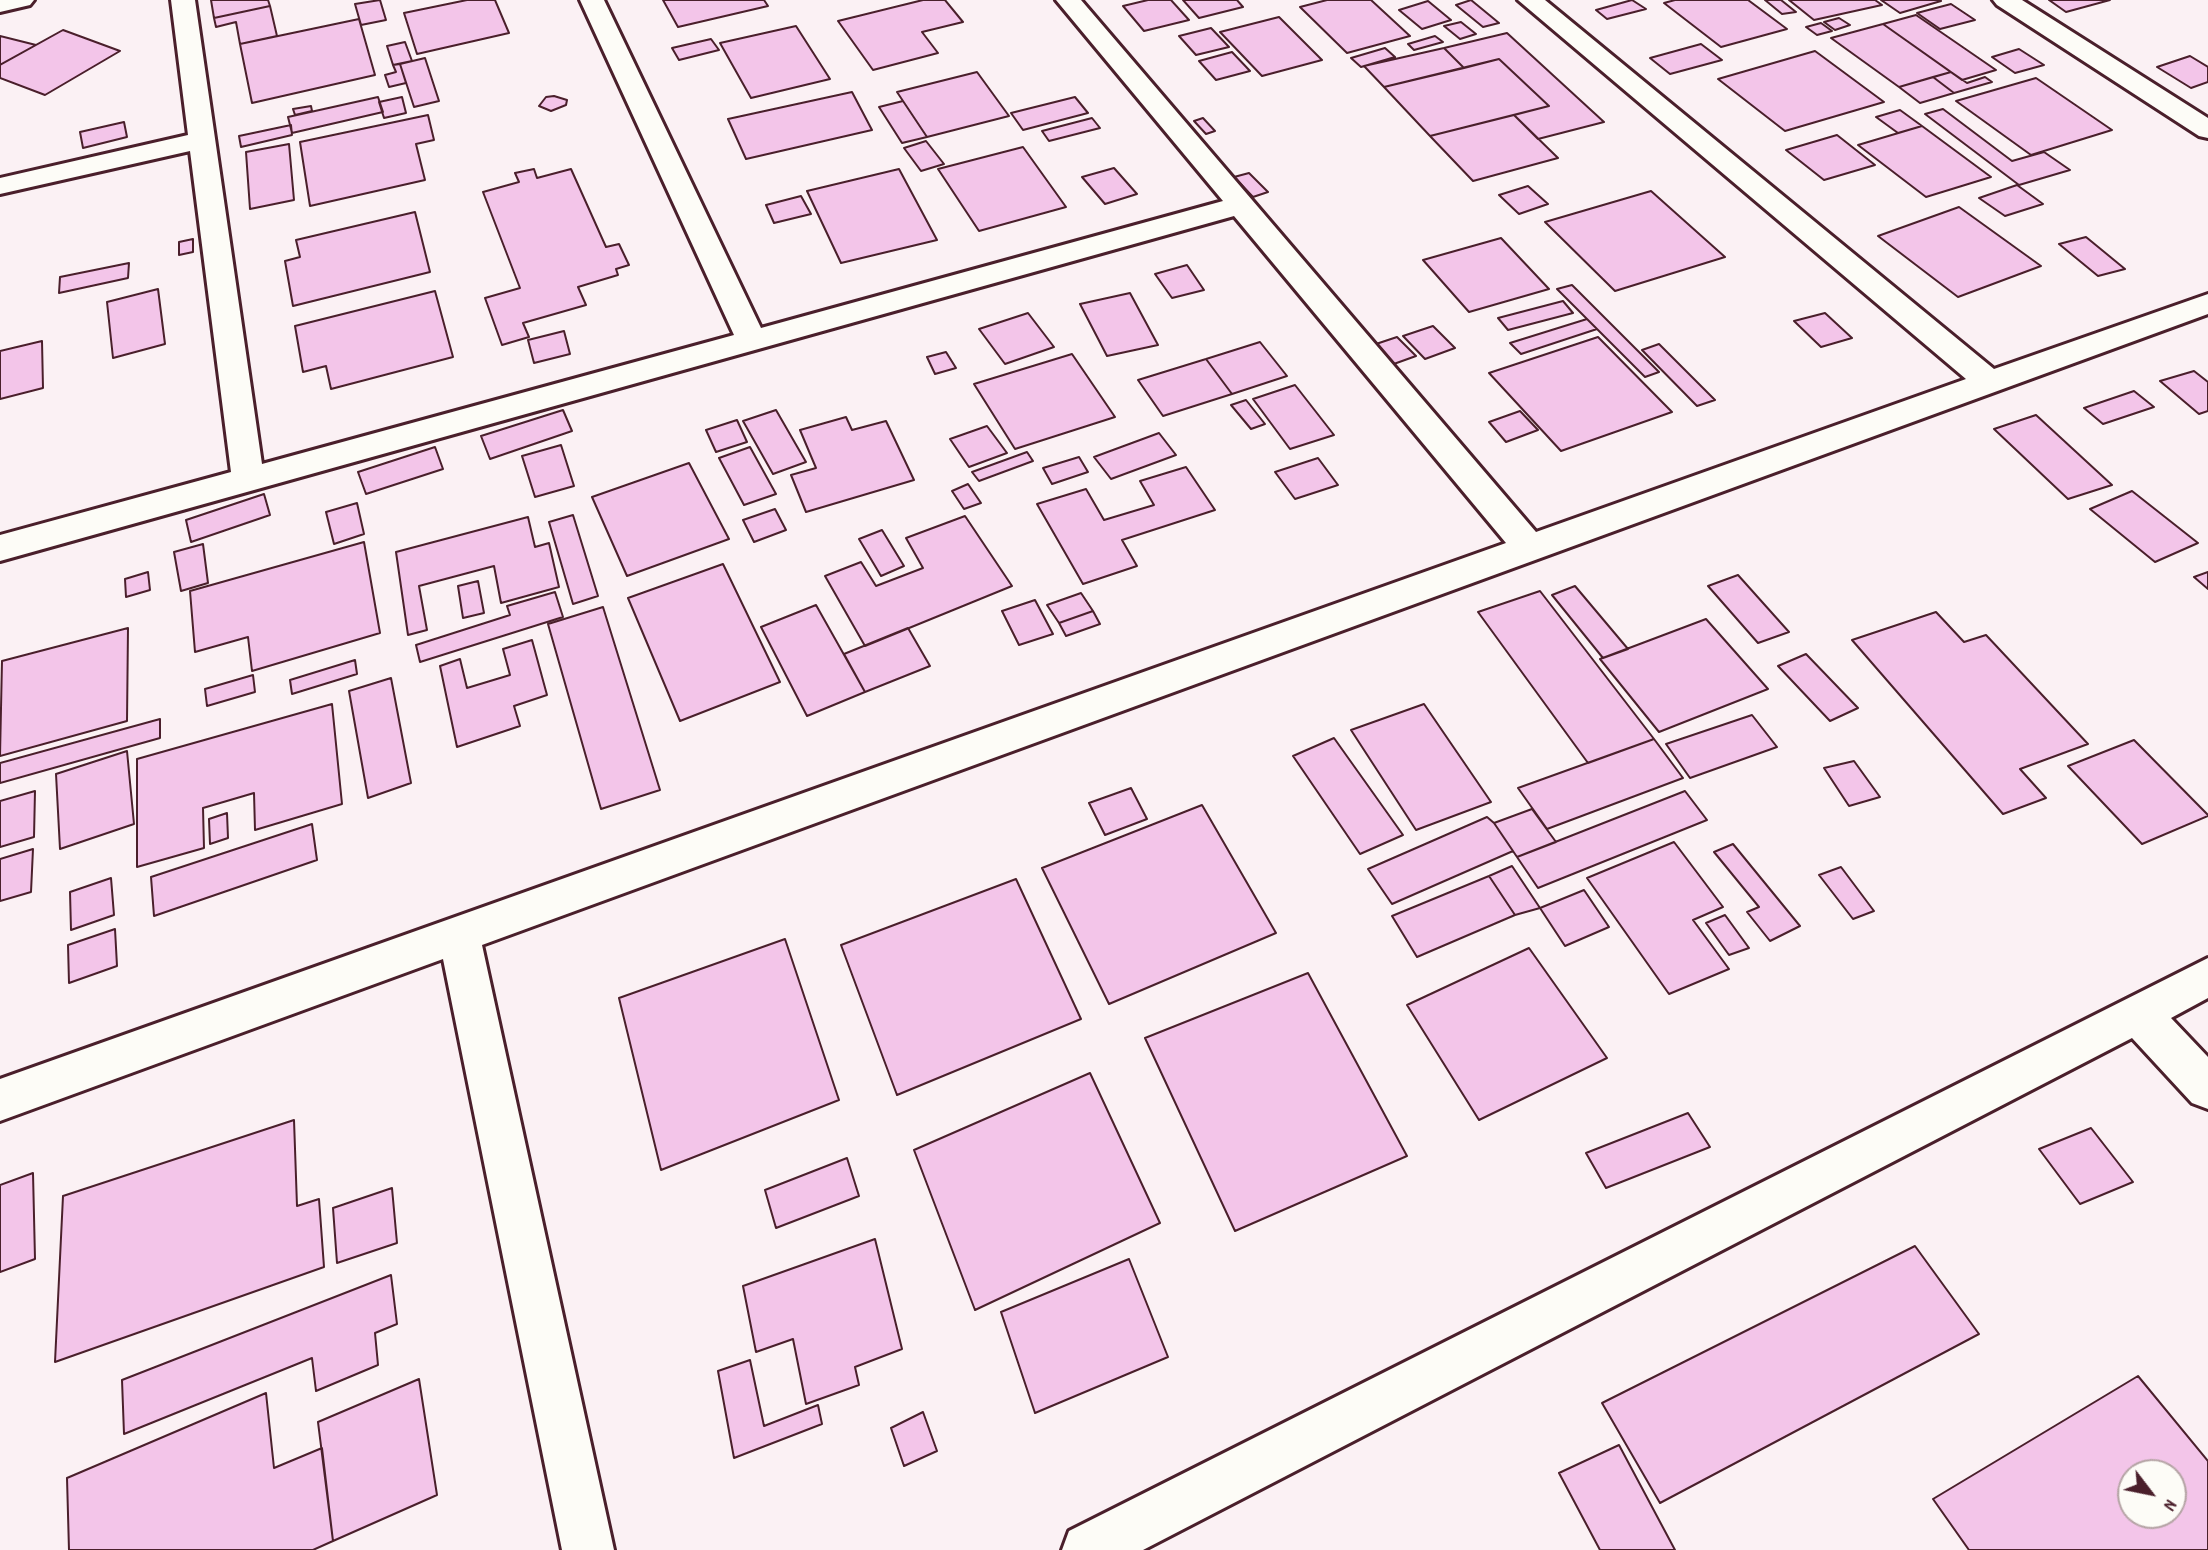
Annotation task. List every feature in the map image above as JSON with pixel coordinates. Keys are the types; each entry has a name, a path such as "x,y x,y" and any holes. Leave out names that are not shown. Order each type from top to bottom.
{"street":[{"path":"0,5 23,0"},
{"path":"183,0 247,480"},
{"path":"592,0 752,341"},
{"path":"1068,0 1529,547"},
{"path":"1530,0 1990,382"},
{"path":"2005,0 2208,130"},
{"path":"0,186 202,140"},
{"path":"0,548 1241,205"},
{"path":"0,1100 2208,303"},
{"path":"459,934 588,1550"},
{"path":"1087,1550 2208,977"},
{"path":"2138,1013 2208,1087"}],"building":[{"path":"211,0 268,0 270,6 214,18"},
{"path":"380,0 386,20 361,25 355,4"},
{"path":"467,0 495,0 509,33 417,54 404,13"},
{"path":"663,0 764,0 768,6 678,27"},
{"path":"923,0 945,0 963,22 922,32 938,53 873,70 838,21"},
{"path":"1148,0 1171,0 1189,20 1144,31 1123,6"},
{"path":"1183,0 1237,0 1243,7 1199,18"},
{"path":"1327,0 1371,0 1410,36 1347,53 1300,7"},
{"path":"1471,0 1499,23 1483,27 1456,5"},
{"path":"1632,0 1646,9 1607,19 1596,10"},
{"path":"1675,0 1748,0 1787,29 1721,47 1664,3"},
{"path":"1765,0 1781,0 1796,12 1782,14"},
{"path":"1789,0 1875,0 1882,5 1814,20"},
{"path":"1881,0 1939,0 1941,1 1900,13"},
{"path":"2049,0 2110,0 2066,12"},
{"path":"1428,1 1451,20 1422,29 1399,10"},
{"path":"1951,4 1975,20 1940,29 1917,13"},
{"path":"270,6 277,36 240,44 236,22 216,27 214,18"},
{"path":"1916,15 1996,70 1962,80 1883,24"},
{"path":"1279,17 1322,60 1262,76 1220,32"},
{"path":"1839,18 1850,25 1835,30 1824,22"},
{"path":"359,19 375,75 252,103 240,44"},
{"path":"1461,22 1476,34 1460,39 1444,26"},
{"path":"1821,23 1832,31 1817,35 1806,27"},
{"path":"1883,24 1951,72 1899,87 1831,38"},
{"path":"796,26 830,79 751,98 720,43"},
{"path":"1211,28 1229,47 1196,55 1179,36"},
{"path":"63,30 120,51 45,95 0,78 0,65"},
{"path":"1507,33 1604,122 1538,139 1514,115 1549,106 1499,59 1464,68 1444,48"},
{"path":"0,36 36,45 0,65"},
{"path":"1435,36 1443,42 1414,50 1408,44"},
{"path":"711,39 719,50 679,60 672,48"},
{"path":"405,42 412,61 393,65 387,46"},
{"path":"1701,44 1722,60 1670,74 1650,58"},
{"path":"1385,48 1395,57 1361,67 1351,58"},
{"path":"1444,48 1464,68 1384,87 1364,66"},
{"path":"2019,49 2044,65 2015,73 1992,57"},
{"path":"1815,51 1884,102 1785,131 1718,79"},
{"path":"1232,52 1250,71 1216,80 1199,61"},
{"path":"2190,56 2208,67 2208,82 2191,88 2157,67"},
{"path":"425,58 439,101 414,107 400,64"},
{"path":"1499,59 1549,106 1430,136 1384,87"},
{"path":"400,64 406,83 389,87 385,75 396,72 393,65"},
{"path":"977,72 1009,116 927,137 897,92"},
{"path":"1951,72 1967,83 1985,77 1992,82 1954,93 1933,77"},
{"path":"1933,77 1954,93 1920,103 1899,87"},
{"path":"2036,78 2112,130 2031,155 1956,101"},
{"path":"852,92 872,130 746,159 728,119"},
{"path":"554,96 567,100 566,105 551,111 539,106 546,97"},
{"path":"378,97 383,112 292,133 288,117"},
{"path":"402,97 406,113 384,118 379,102"},
{"path":"1075,97 1088,113 1023,130 1011,113"},
{"path":"903,101 927,137 902,143 879,107"},
{"path":"311,106 312,111 295,115 293,109"},
{"path":"1943,109 2012,161 2044,152 2070,170 2019,185 1925,114"},
{"path":"1900,110 1922,126 1898,133 1876,117"},
{"path":"428,115 434,140 416,144 425,180 310,206 300,142"},
{"path":"1514,115 1558,158 1473,181 1430,136"},
{"path":"1092,118 1100,128 1049,141 1042,131"},
{"path":"1203,118 1215,131 1206,134 1194,121"},
{"path":"124,122 127,137 83,148 80,132"},
{"path":"291,125 292,135 241,147 239,136"},
{"path":"1922,126 1991,177 1926,197 1858,145"},
{"path":"1837,135 1875,165 1824,180 1786,150"},
{"path":"926,141 944,164 921,171 904,148"},
{"path":"289,144 294,200 250,209 246,152"},
{"path":"1023,147 1066,207 979,231 938,169"},
{"path":"1114,168 1137,194 1105,204 1082,177"},
{"path":"534,169 537,178 571,169 606,247 619,244 629,265 616,269 618,275 578,287 586,305 523,323 529,337 502,345 485,298 520,288 483,192 519,182 515,173"},
{"path":"899,169 937,240 841,263 807,191"},
{"path":"1249,173 1268,192 1253,197 1234,177"},
{"path":"2017,185 2043,204 2005,216 1979,198"},
{"path":"1528,186 1548,204 1519,214 1499,195"},
{"path":"1651,191 1725,257 1615,291 1545,222"},
{"path":"801,196 811,214 774,223 766,205"},
{"path":"1959,207 2041,266 1958,297 1878,236"},
{"path":"415,212 430,272 293,306 285,261 300,257 296,240"},
{"path":"2086,237 2125,269 2098,276 2059,244"},
{"path":"1501,238 1549,289 1469,312 1423,260"},
{"path":"193,239 193,252 179,255 179,242"},
{"path":"129,263 128,278 59,293 60,277"},
{"path":"1187,265 1204,290 1172,298 1155,274"},
{"path":"1572,285 1659,372 1645,377 1557,289"},
{"path":"158,289 165,344 113,358 107,302"},
{"path":"435,291 453,357 331,389 326,366 303,372 295,326"},
{"path":"1130,293 1158,345 1107,356 1080,304"},
{"path":"1563,301 1573,313 1508,330 1498,318"},
{"path":"1028,313 1054,347 1005,364 979,329"},
{"path":"1825,313 1852,338 1821,347 1794,321"},
{"path":"1587,319 1597,329 1521,354 1510,343"},
{"path":"1433,326 1455,348 1425,359 1403,336"},
{"path":"564,331 570,354 534,363 528,340"},
{"path":"1397,337 1416,356 1391,365 1373,345"},
{"path":"1598,337 1672,412 1561,451 1489,373"},
{"path":"42,341 43,388 0,399 0,351"},
{"path":"1260,342 1287,376 1232,394 1206,359"},
{"path":"1659,344 1715,400 1697,406 1642,350"},
{"path":"946,352 956,368 935,374 927,357"},
{"path":"1072,354 1115,417 1015,449 974,384"},
{"path":"1206,359 1232,394 1163,416 1138,380"},
{"path":"2194,371 2208,382 2208,411 2199,414 2160,381"},
{"path":"1295,385 1334,435 1290,449 1253,399"},
{"path":"2134,391 2154,407 2103,424 2084,408"},
{"path":"1246,400 1265,424 1251,429 1231,405"},
{"path":"563,410 572,431 490,459 481,436"},
{"path":"776,410 806,462 773,474 743,421"},
{"path":"1520,411 1538,430 1506,442 1489,422"},
{"path":"2036,415 2112,485 2068,499 1994,429"},
{"path":"846,417 852,430 886,421 914,480 806,512 791,475 816,468 800,430"},
{"path":"737,420 747,442 716,452 706,430"},
{"path":"987,426 1007,453 969,467 950,439"},
{"path":"1159,433 1176,455 1111,479 1094,457"},
{"path":"561,445 574,486 535,497 522,456"},
{"path":"435,447 443,469 366,494 358,472"},
{"path":"750,447 776,494 744,505 719,458"},
{"path":"1027,452 1033,461 979,481 972,472"},
{"path":"1079,457 1088,472 1052,484 1043,468"},
{"path":"1318,458 1338,485 1295,499 1275,472"},
{"path":"689,463 729,539 627,576 592,497"},
{"path":"1186,467 1215,510 1122,540 1137,566 1083,584 1037,504 1086,489 1104,520 1154,505 1140,481"},
{"path":"968,484 981,503 964,509 952,491"},
{"path":"2132,491 2198,543 2155,562 2090,509"},
{"path":"264,494 270,515 191,542 186,520"},
{"path":"357,503 364,534 334,544 326,512"},
{"path":"775,509 786,530 754,542 743,520"},
{"path":"573,515 598,596 573,604 549,522"},
{"path":"965,516 1012,586 865,646 825,576 861,562 876,586 923,568 906,538"},
{"path":"528,517 535,547 549,543 559,587 501,603 494,566 419,586 427,630 408,635 396,552"},
{"path":"882,530 904,566 881,576 859,539"},
{"path":"364,542 380,633 252,671 248,637 195,652 190,591"},
{"path":"203,544 208,583 181,591 174,552"},
{"path":"723,564 780,682 680,721 628,598"},
{"path":"148,572 150,590 126,597 125,579"},
{"path":"2208,572 2208,589 2194,577"},
{"path":"1738,575 1789,632 1758,643 1708,586"},
{"path":"478,581 484,613 463,618 458,586"},
{"path":"1575,586 1628,649 1603,658 1552,595"},
{"path":"1540,591 1654,739 1588,763 1478,612"},
{"path":"555,592 563,617 420,662 416,645 510,615 507,606"},
{"path":"1081,593 1093,611 1059,623 1047,605"},
{"path":"1035,600 1053,634 1019,645 1002,611"},
{"path":"816,605 865,692 807,716 761,627"},
{"path":"603,607 660,790 601,809 548,624"},
{"path":"1093,611 1100,624 1066,636 1059,623"},
{"path":"1936,612 1964,642 1986,635 2088,744 2020,769 2046,798 2003,814 1852,640"},
{"path":"1706,619 1768,689 1659,732 1600,659"},
{"path":"128,628 127,721 0,756 2,661"},
{"path":"908,628 930,666 865,692 844,654"},
{"path":"532,640 547,695 514,706 520,726 457,747 440,666 460,659 467,688 510,675 503,649"},
{"path":"1806,654 1858,708 1830,721 1778,666"},
{"path":"355,660 357,674 292,694 290,680"},
{"path":"253,675 255,692 207,706 205,689"},
{"path":"391,678 411,783 368,798 349,691"},
{"path":"332,704 342,804 255,830 254,793 203,808 204,848 137,867 137,759"},
{"path":"1424,704 1491,802 1416,830 1351,730"},
{"path":"1752,715 1777,747 1690,778 1666,744"},
{"path":"160,719 160,738 0,783 0,763"},
{"path":"1334,738 1403,835 1360,854 1293,756"},
{"path":"1654,739 1683,778 1547,829 1518,788"},
{"path":"2134,740 2208,816 2142,844 2068,766"},
{"path":"127,751 134,824 60,849 56,774"},
{"path":"1854,761 1880,797 1849,806 1824,768"},
{"path":"1131,788 1147,819 1105,835 1089,803"},
{"path":"35,791 34,837 0,847 0,801"},
{"path":"1685,791 1707,820 1538,888 1517,857"},
{"path":"1202,805 1276,933 1109,1004 1042,868"},
{"path":"1532,809 1556,842 1517,857 1494,823"},
{"path":"227,813 228,838 210,844 209,819"},
{"path":"1487,817 1513,851 1392,904 1368,869"},
{"path":"312,824 317,860 154,916 151,877"},
{"path":"1674,842 1723,907 1693,920 1729,969 1669,994 1587,878"},
{"path":"1733,844 1800,926 1770,941 1747,912 1759,907 1714,852"},
{"path":"33,849 31,892 0,901 0,859"},
{"path":"1512,866 1540,908 1515,915 1489,876"},
{"path":"1841,867 1874,911 1853,919 1819,875"},
{"path":"1489,876 1515,915 1417,957 1392,916"},
{"path":"111,878 114,915 71,930 70,892"},
{"path":"1016,879 1081,1019 897,1095 841,945"},
{"path":"1584,890 1609,927 1565,946 1540,908"},
{"path":"1725,915 1749,948 1729,955 1706,923"},
{"path":"115,929 117,966 69,983 68,945"},
{"path":"785,939 839,1100 661,1170 619,998"},
{"path":"1529,948 1607,1058 1479,1120 1407,1005"},
{"path":"1308,973 1407,1156 1235,1231 1145,1038"},
{"path":"1090,1073 1160,1223 975,1310 914,1150"},
{"path":"1688,1113 1710,1147 1606,1188 1586,1153"},
{"path":"294,1120 297,1206 319,1199 324,1267 55,1362 63,1196"},
{"path":"2091,1128 2133,1182 2080,1204 2039,1149"},
{"path":"847,1158 859,1196 776,1228 765,1190"},
{"path":"33,1173 35,1259 0,1272 0,1185"},
{"path":"392,1188 397,1243 337,1263 333,1208"},
{"path":"875,1239 902,1349 855,1367 859,1385 806,1404 793,1339 756,1352 743,1286"},
{"path":"1915,1246 1979,1334 1660,1503 1602,1403"},
{"path":"1129,1259 1168,1357 1035,1413 1001,1312"},
{"path":"391,1275 397,1324 375,1333 378,1365 316,1391 312,1358 124,1434 122,1380"},
{"path":"750,1360 764,1426 818,1405 822,1424 734,1458 718,1371"},
{"path":"2138,1376 2208,1461 2208,1550 1969,1550 1933,1499"},
{"path":"419,1379 437,1495 333,1541 318,1422"},
{"path":"266,1393 274,1468 322,1448 333,1541 313,1550 69,1550 67,1478"},
{"path":"923,1412 937,1451 904,1466 891,1428"},
{"path":"1619,1445 1675,1550 1600,1550 1559,1473"}]}
